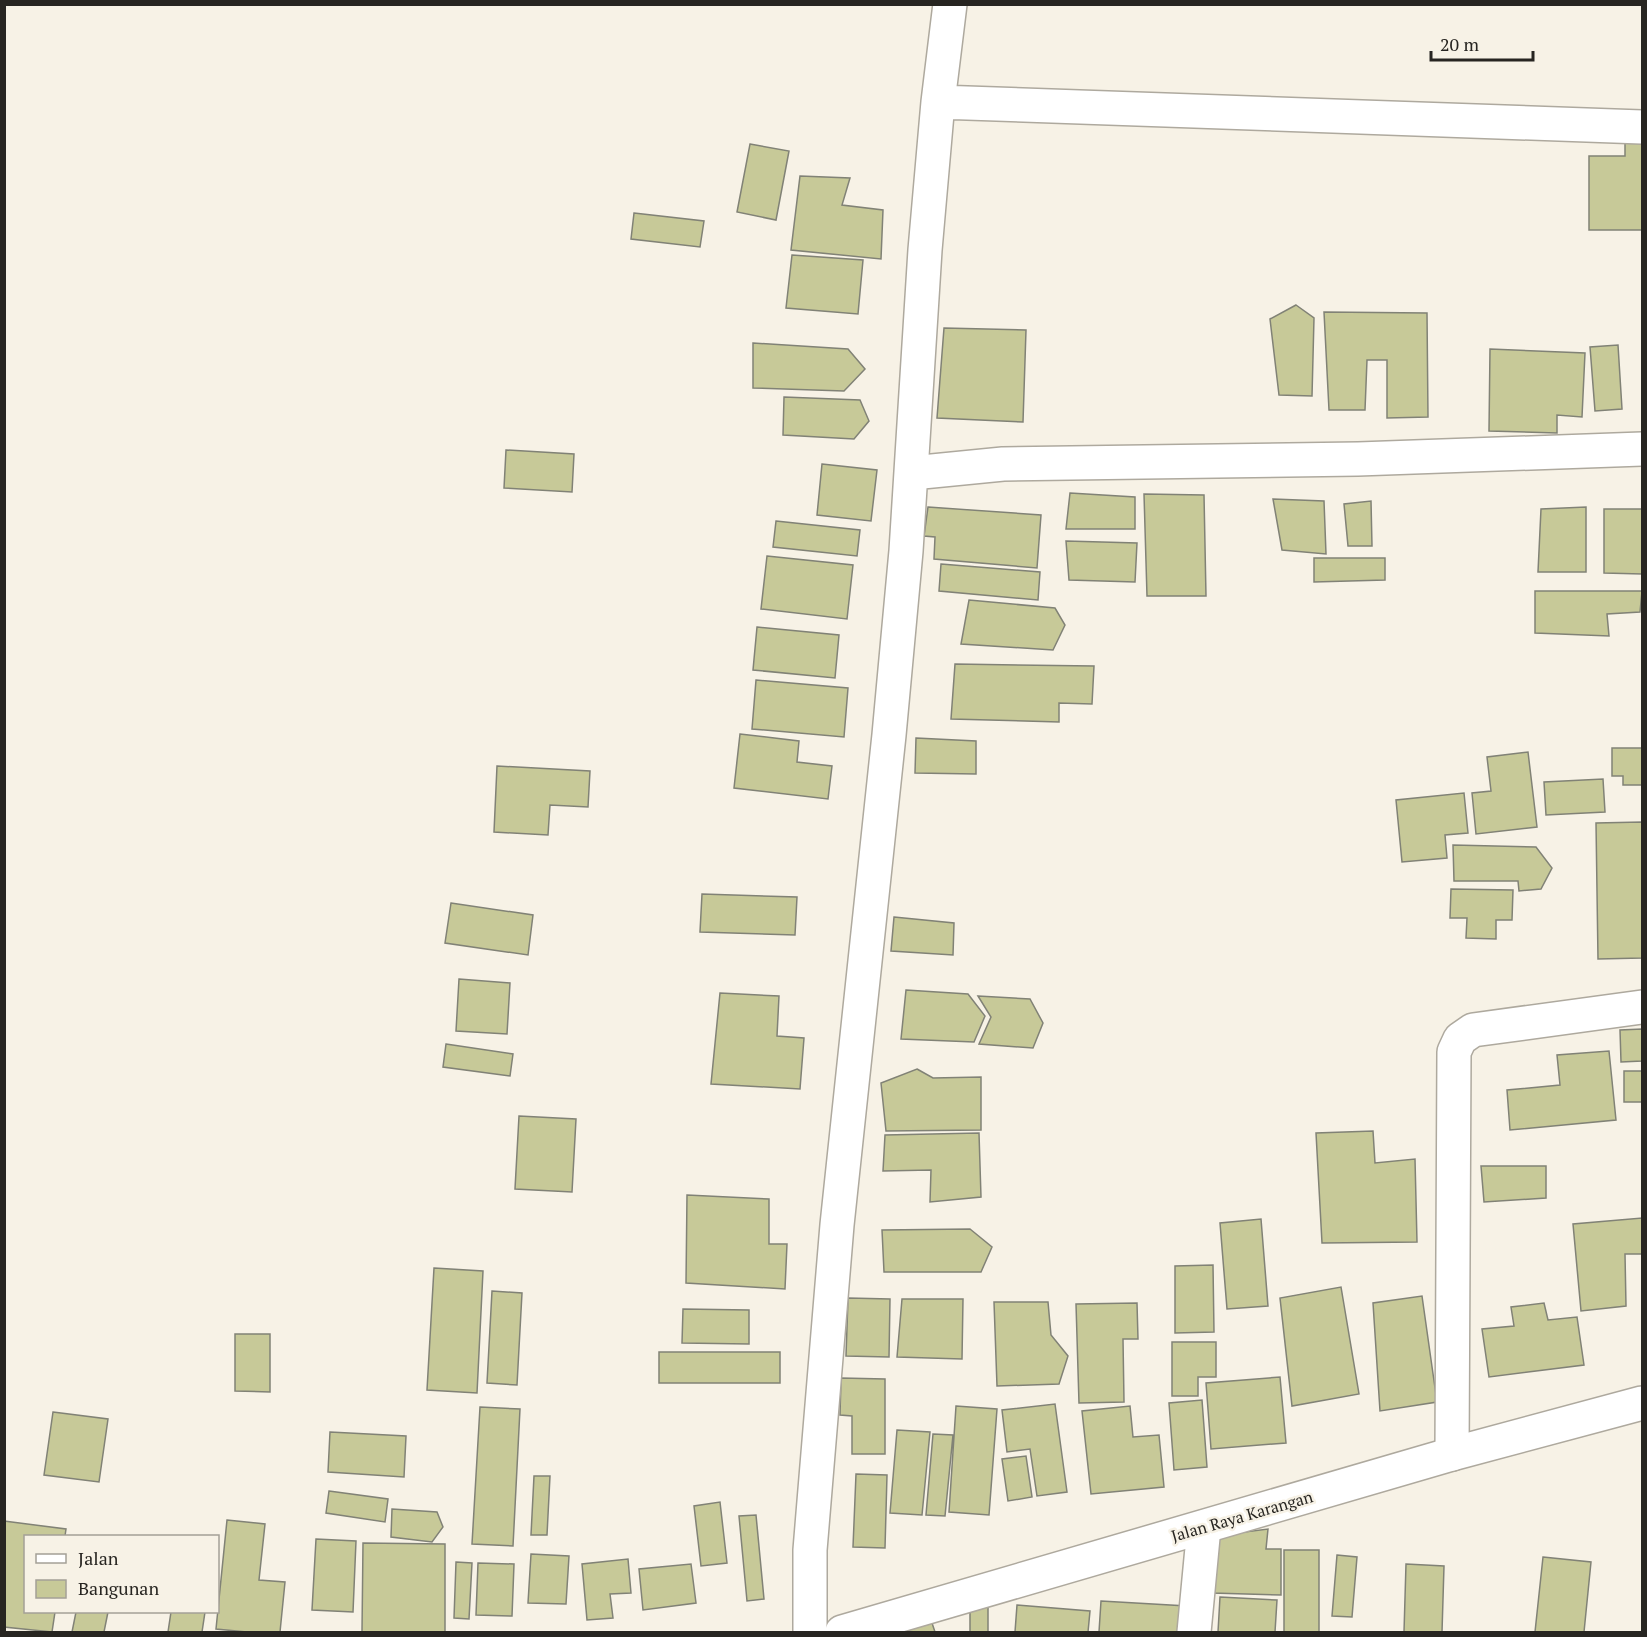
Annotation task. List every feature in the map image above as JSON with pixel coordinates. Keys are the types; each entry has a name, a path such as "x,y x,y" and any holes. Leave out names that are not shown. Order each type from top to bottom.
{"main road":[{"path":"810,1632 810,1550 837,1225 889,735 912,474 925,250 938,102 950,4"},
{"path":"938,102 1642,127"},
{"path":"912,474 1003,464 1358,459 1642,449"},
{"path":"1452,1454 1454,1052 1460,1039 1473,1030 1642,1007"},
{"name":"Jalan Raya Karangan","path":"842,1632 1452,1454 1642,1403"},
{"path":"1194,1632 1204,1527"}],"building":[{"path":"1625,138 1642,138 1642,230 1589,230 1589,156 1625,156"},
{"path":"750,144 789,151 776,220 737,212"},
{"path":"800,176 850,178 842,205 883,210 881,259 791,250"},
{"path":"634,213 704,221 700,247 631,239"},
{"path":"792,255 863,260 858,314 786,308"},
{"path":"1296,305 1314,318 1312,396 1279,395 1270,319"},
{"path":"1324,312 1427,313 1428,417 1387,418 1387,360 1367,360 1365,410 1329,410"},
{"path":"944,328 1026,330 1023,422 937,418"},
{"path":"753,343 848,349 865,369 844,391 753,388"},
{"path":"1618,345 1622,409 1595,411 1590,347"},
{"path":"1490,349 1585,353 1582,417 1557,415 1557,433 1489,431"},
{"path":"784,397 860,400 869,421 854,439 783,435"},
{"path":"506,450 574,454 572,492 504,488"},
{"path":"822,464 877,470 871,521 817,515"},
{"path":"1070,493 1135,497 1135,529 1066,529"},
{"path":"1144,494 1204,495 1206,596 1147,596"},
{"path":"1273,499 1324,501 1326,554 1282,550"},
{"path":"1371,501 1372,546 1348,546 1344,504"},
{"path":"928,507 1041,515 1037,568 934,559 935,537 924,536"},
{"path":"1586,507 1586,572 1538,572 1541,509"},
{"path":"1604,509 1642,509 1642,574 1604,573"},
{"path":"776,521 860,530 857,556 773,547"},
{"path":"1066,541 1137,543 1135,582 1069,580"},
{"path":"767,556 853,565 847,619 761,609"},
{"path":"1314,558 1385,558 1385,580 1314,582"},
{"path":"941,564 1040,572 1038,600 939,591"},
{"path":"1535,591 1642,591 1640,612 1607,614 1609,636 1535,633"},
{"path":"969,600 1055,608 1065,625 1053,650 961,644"},
{"path":"757,627 839,635 835,678 753,670"},
{"path":"955,664 1094,666 1092,704 1059,703 1059,722 951,719"},
{"path":"756,680 848,688 844,737 752,729"},
{"path":"740,734 799,741 797,762 832,766 828,799 734,788"},
{"path":"916,738 976,741 976,774 915,773"},
{"path":"1612,748 1642,748 1642,785 1623,785 1623,776 1612,776"},
{"path":"1528,752 1537,827 1476,834 1472,793 1491,791 1487,757"},
{"path":"497,766 590,771 588,807 550,805 548,835 494,832"},
{"path":"1603,779 1605,812 1546,815 1544,782"},
{"path":"1464,793 1468,833 1445,835 1447,858 1402,862 1396,800"},
{"path":"1642,822 1642,958 1598,959 1596,823"},
{"path":"1453,845 1536,847 1552,868 1541,889 1519,891 1518,881 1454,881"},
{"path":"1451,889 1513,890 1512,920 1496,920 1496,939 1466,938 1467,918 1450,918"},
{"path":"702,894 797,897 795,935 700,932"},
{"path":"451,903 533,915 528,955 445,943"},
{"path":"894,917 954,923 953,955 891,951"},
{"path":"459,979 510,983 507,1034 456,1031"},
{"path":"906,990 968,994 985,1016 974,1042 901,1039"},
{"path":"720,993 779,996 777,1036 804,1038 800,1089 711,1084"},
{"path":"978,996 1030,999 1043,1023 1033,1048 979,1044 991,1017"},
{"path":"1642,1029 1642,1061 1621,1062 1620,1030"},
{"path":"446,1044 513,1054 510,1076 443,1067"},
{"path":"1609,1051 1616,1120 1510,1130 1507,1090 1560,1085 1557,1055"},
{"path":"917,1069 933,1078 981,1077 981,1130 886,1131 881,1083"},
{"path":"1624,1071 1642,1071 1642,1102 1624,1102"},
{"path":"519,1116 576,1119 572,1192 515,1189"},
{"path":"1373,1131 1375,1163 1415,1159 1417,1242 1322,1243 1316,1133"},
{"path":"979,1133 981,1197 930,1202 931,1170 883,1171 885,1135"},
{"path":"1481,1166 1546,1166 1546,1198 1484,1202"},
{"path":"687,1195 769,1199 769,1244 787,1244 785,1289 686,1283"},
{"path":"1642,1218 1642,1254 1625,1254 1626,1306 1581,1311 1573,1224"},
{"path":"1261,1219 1268,1306 1227,1309 1220,1223"},
{"path":"970,1229 992,1247 981,1272 884,1272 882,1230"},
{"path":"1213,1265 1214,1332 1175,1333 1175,1266"},
{"path":"434,1268 483,1271 477,1393 427,1390"},
{"path":"1341,1287 1359,1394 1292,1406 1280,1298"},
{"path":"492,1291 522,1293 517,1385 487,1383"},
{"path":"1422,1296 1437,1402 1380,1411 1373,1303"},
{"path":"848,1298 890,1299 889,1357 846,1356"},
{"path":"902,1299 963,1299 962,1359 897,1357"},
{"path":"994,1302 1048,1302 1051,1335 1068,1356 1059,1384 997,1386"},
{"path":"1137,1303 1138,1339 1123,1339 1124,1402 1079,1403 1076,1304"},
{"path":"1544,1303 1548,1320 1577,1317 1584,1365 1489,1377 1482,1329 1514,1326 1511,1307"},
{"path":"683,1309 749,1310 749,1344 682,1343"},
{"path":"235,1334 270,1334 270,1392 235,1391"},
{"path":"1172,1342 1216,1342 1216,1377 1198,1377 1198,1396 1172,1396"},
{"path":"659,1352 780,1352 780,1383 659,1383"},
{"path":"1280,1377 1286,1443 1211,1449 1206,1383"},
{"path":"841,1378 885,1379 885,1454 852,1454 852,1416 840,1415"},
{"path":"1202,1400 1207,1467 1174,1470 1169,1403"},
{"path":"1055,1404 1067,1492 1037,1496 1030,1449 1007,1452 1002,1410"},
{"path":"956,1406 997,1409 989,1515 949,1512"},
{"path":"1130,1406 1133,1437 1159,1435 1164,1487 1091,1494 1082,1411"},
{"path":"480,1407 520,1409 513,1546 472,1544"},
{"path":"53,1412 108,1419 99,1482 44,1475"},
{"path":"897,1430 930,1432 922,1515 890,1513"},
{"path":"330,1432 406,1436 404,1477 328,1472"},
{"path":"933,1434 953,1435 945,1516 926,1515"},
{"path":"1026,1456 1032,1497 1008,1501 1002,1459"},
{"path":"856,1474 887,1475 885,1548 853,1547"},
{"path":"534,1476 550,1476 547,1535 531,1535"},
{"path":"329,1491 388,1499 385,1522 326,1513"},
{"path":"720,1502 727,1563 701,1566 694,1506"},
{"path":"392,1509 437,1512 443,1527 432,1542 391,1537"},
{"path":"756,1515 764,1599 747,1601 739,1516"},
{"path":"227,1520 265,1524 259,1580 285,1582 280,1632 216,1629"},
{"path":"4,1521 66,1529 65,1535 24,1535 24,1613 55,1613 52,1632 4,1627"},
{"path":"1268,1529 1266,1549 1281,1549 1281,1595 1212,1593 1213,1536"},
{"path":"316,1539 356,1541 353,1612 312,1610"},
{"path":"363,1543 445,1544 445,1632 362,1632"},
{"path":"1284,1550 1319,1550 1319,1632 1284,1632"},
{"path":"531,1554 569,1556 566,1604 528,1603"},
{"path":"1337,1555 1357,1557 1352,1617 1332,1616"},
{"path":"1543,1557 1591,1562 1584,1632 1535,1632"},
{"path":"628,1559 631,1593 610,1594 613,1618 587,1620 582,1564"},
{"path":"456,1562 472,1563 469,1619 454,1618"},
{"path":"478,1563 514,1564 512,1616 476,1615"},
{"path":"691,1564 696,1603 643,1610 639,1569"},
{"path":"1406,1564 1444,1566 1442,1632 1404,1632"},
{"path":"1220,1597 1277,1600 1275,1632 1218,1632"},
{"path":"1101,1601 1187,1606 1185,1632 1099,1632"},
{"path":"970,1603 988,1603 988,1632 970,1632"},
{"path":"1017,1605 1090,1611 1088,1632 1015,1632"},
{"path":"76,1613 108,1613 104,1632 72,1632"},
{"path":"171,1613 205,1613 202,1632 168,1632"},
{"path":"930,1617 935,1632 910,1632 907,1625"}]}
